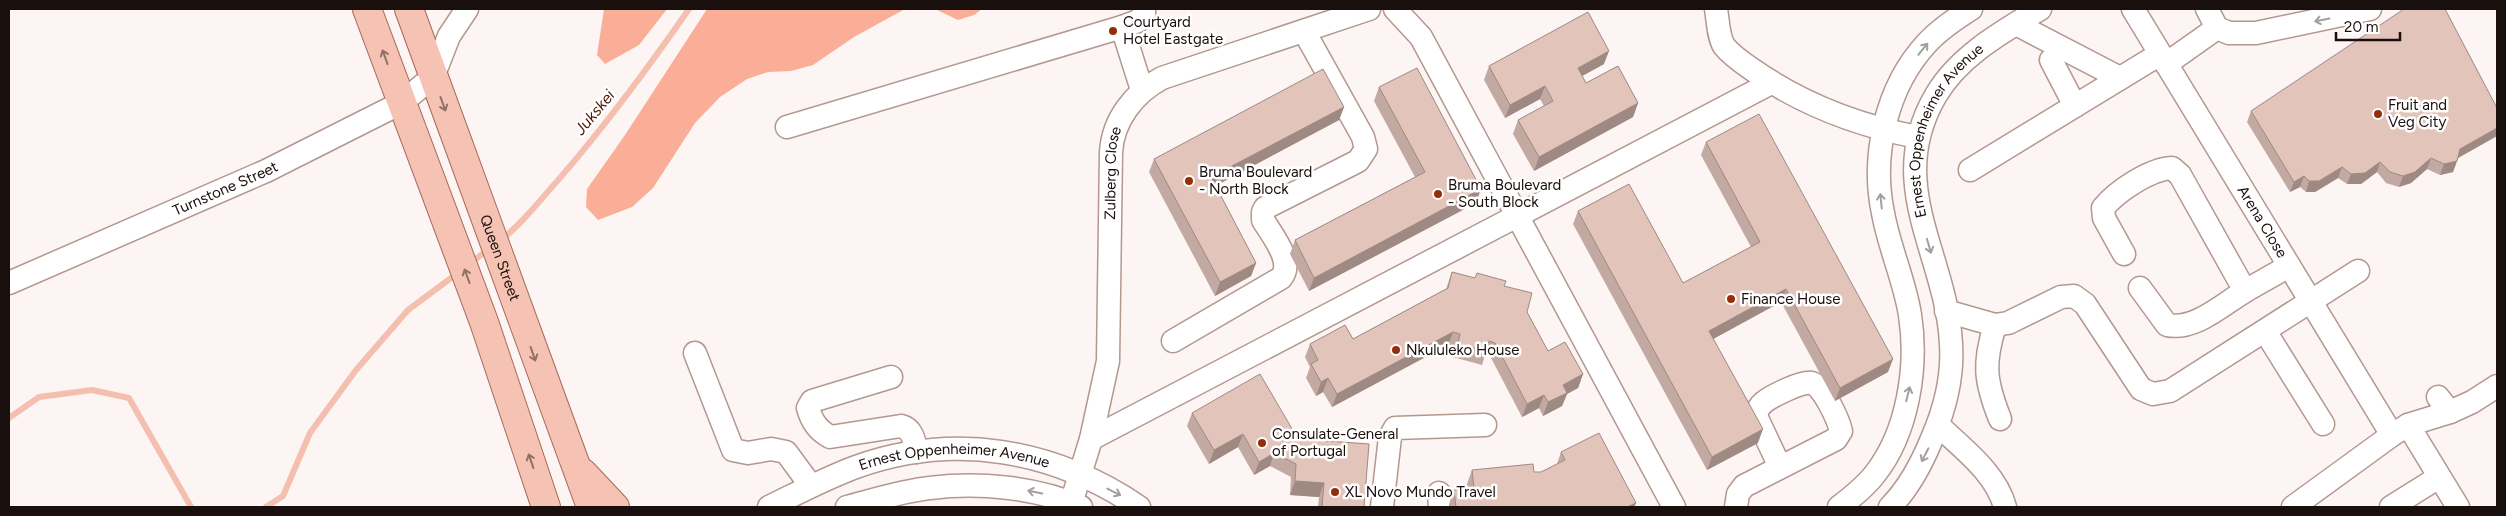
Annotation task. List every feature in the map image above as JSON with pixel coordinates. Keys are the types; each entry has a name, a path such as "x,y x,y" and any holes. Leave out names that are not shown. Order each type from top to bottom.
{"main road":[{"path":"367,9 484,322 546,507"},
{"name":"Queen Street","path":"409,9 590,507"},
{"path":"574,462 615,507"}],"street":[{"path":"433,77 450,36 467,9"},
{"path":"787,127 1138,21 1144,15 1144,9"},
{"name":"Zulberg Close","path":"1074,506 1108,361 1112,141 1124,114 1142,90 1170,75 1369,9"},
{"path":"1395,9 1421,37 1518,214 1674,507"},
{"path":"1716,9 1721,40 1725,47 1771,83 1827,110 1883,130 1918,138"},
{"path":"1839,507 1863,487 1883,462 1901,420 1912,378 1914,353 1910,313 1882,212 1878,174 1883,130 1891,105 1910,65 1926,44 1940,30 1971,9"},
{"name":"Ernest Oppenheimer Avenue","path":"1890,507 1914,476 1927,452 1938,425 1949,379 1951,361 1951,343 1946,311 1916,199 1914,168 1918,138 1925,116 1936,94 1967,57 2040,9"},
{"name":"Arena Close","path":"2133,9 2311,303 2400,430 2439,477 2458,507"},
{"path":"1970,170 2120,78 2163,59 2212,18 2234,34 2256,33 2370,9"},
{"path":"2016,24 2120,78"},
{"path":"1122,26 1142,90"},
{"path":"1173,341 1281,278 1286,270 1286,261 1263,220 1263,212 1266,208 1358,161 1366,150 1363,137 1304,31"},
{"path":"2050,60 2075,106"},
{"name":"Turnstone Street","path":"9,282 266,171 401,103 433,77"},
{"path":"1091,439 1771,83"},
{"path":"2124,254 2104,218 2103,208 2112,197 2159,169 2172,168 2180,175 2245,291"},
{"path":"2140,288 2167,325 2176,328 2193,323 2289,266"},
{"path":"1946,311 1995,325 2008,323 2061,298 2074,296 2085,304 2141,389 2153,394 2170,391 2311,303 2358,271"},
{"path":"1995,325 1986,368 1989,392 2000,419"},
{"path":"2265,331 2323,424"},
{"path":"695,353 734,450 748,453 771,449 786,452 811,486"},
{"path":"891,377 812,401 808,408 810,415 819,431 830,437 901,426 908,428 911,431 917,452"},
{"path":"2293,507 2400,430 2444,404 2472,402 2497,386"},
{"path":"1382,507 1390,437 1395,428 1485,425"},
{"path":"1938,425 1984,468 2002,493 2005,507"},
{"name":"Ernest Oppenheimer Avenue","path":"769,507 811,486 857,467 935,449 1005,452 1046,461 1122,496 1139,507"},
{"path":"1736,507 1738,494 1744,486 1780,467"},
{"path":"2391,507 2439,477"},
{"name":"Ernest Oppenheimer Avenue","path":"847,507 930,488 980,486 1039,492 1074,506"}],"shaded area":[{"path":"604,9 667,9 639,45 605,64 597,55"},
{"path":"707,9 905,9 854,37 813,65 791,71 768,72 747,79 720,97 695,123 653,188 632,207 598,220 586,207 587,189 625,135"},
{"path":"935,9 982,9 974,15 958,20"}],"building":[{"path":"2404,9 2445,9 2497,108 2497,128 2460,149 2457,161 2444,164 2431,158 2415,172 2403,176 2390,172 2380,162 2365,173 2351,174 2342,167 2319,181 2309,181 2304,176 2294,182 2251,111"},
{"path":"1588,12 1609,51 1578,68 1586,83 1618,66 1638,103 1539,157 1518,120 1553,101 1545,86 1510,105 1489,66"},
{"name":"Bruma Boulevard - South Block","path":"1417,68 1481,189 1314,278 1295,240 1425,172 1379,87"},
{"name":"Bruma Boulevard - North Block","path":"1323,69 1344,107 1211,177 1256,263 1220,282 1154,159"},
{"name":"Finance House","path":"1759,114 1893,359 1840,388 1786,289 1709,331 1763,429 1712,457 1578,211 1629,184 1683,283 1760,242 1706,142"},
{"name":"Nkululeko House","path":"1452,272 1475,278 1477,273 1506,281 1504,286 1532,293 1527,312 1548,351 1565,342 1583,374 1563,385 1567,393 1548,402 1544,395 1527,404 1495,343 1489,341 1486,351 1458,344 1460,334 1453,332 1337,394 1328,378 1321,382 1311,364 1318,360 1310,344 1345,325 1353,339 1448,288"},
{"path":"1260,374 1298,439 1369,444 1364,507 1322,507 1324,483 1295,481 1296,464 1274,453 1259,462 1243,434 1214,450 1192,413"},
{"path":"1599,433 1636,503 1627,507 1456,507 1454,490 1474,488 1472,470 1533,464 1534,472 1541,472 1565,460 1561,452"}],"waterway":[{"name":"Jukskei","path":"501,240 531,211 576,159 610,117 689,9"},
{"path":"469,264 489,249"},
{"path":"266,507 283,496 310,433 356,370 408,310 459,272"},
{"path":"9,418 39,397 92,390 129,398 191,507"}],"place":[{"name":"Courtyard Hotel Eastgate","path":"1113,31"},
{"name":"Fruit and Veg City","path":"2378,114"},
{"name":"Bruma Boulevard - North Block","path":"1189,181"},
{"name":"Bruma Boulevard - South Block","path":"1438,194"},
{"name":"Finance House","path":"1731,299"},
{"name":"Nkululeko House","path":"1396,350"},
{"name":"Consulate-General of Portugal","path":"1262,443"},
{"name":"XL Novo Mundo Travel","path":"1335,492"}]}
